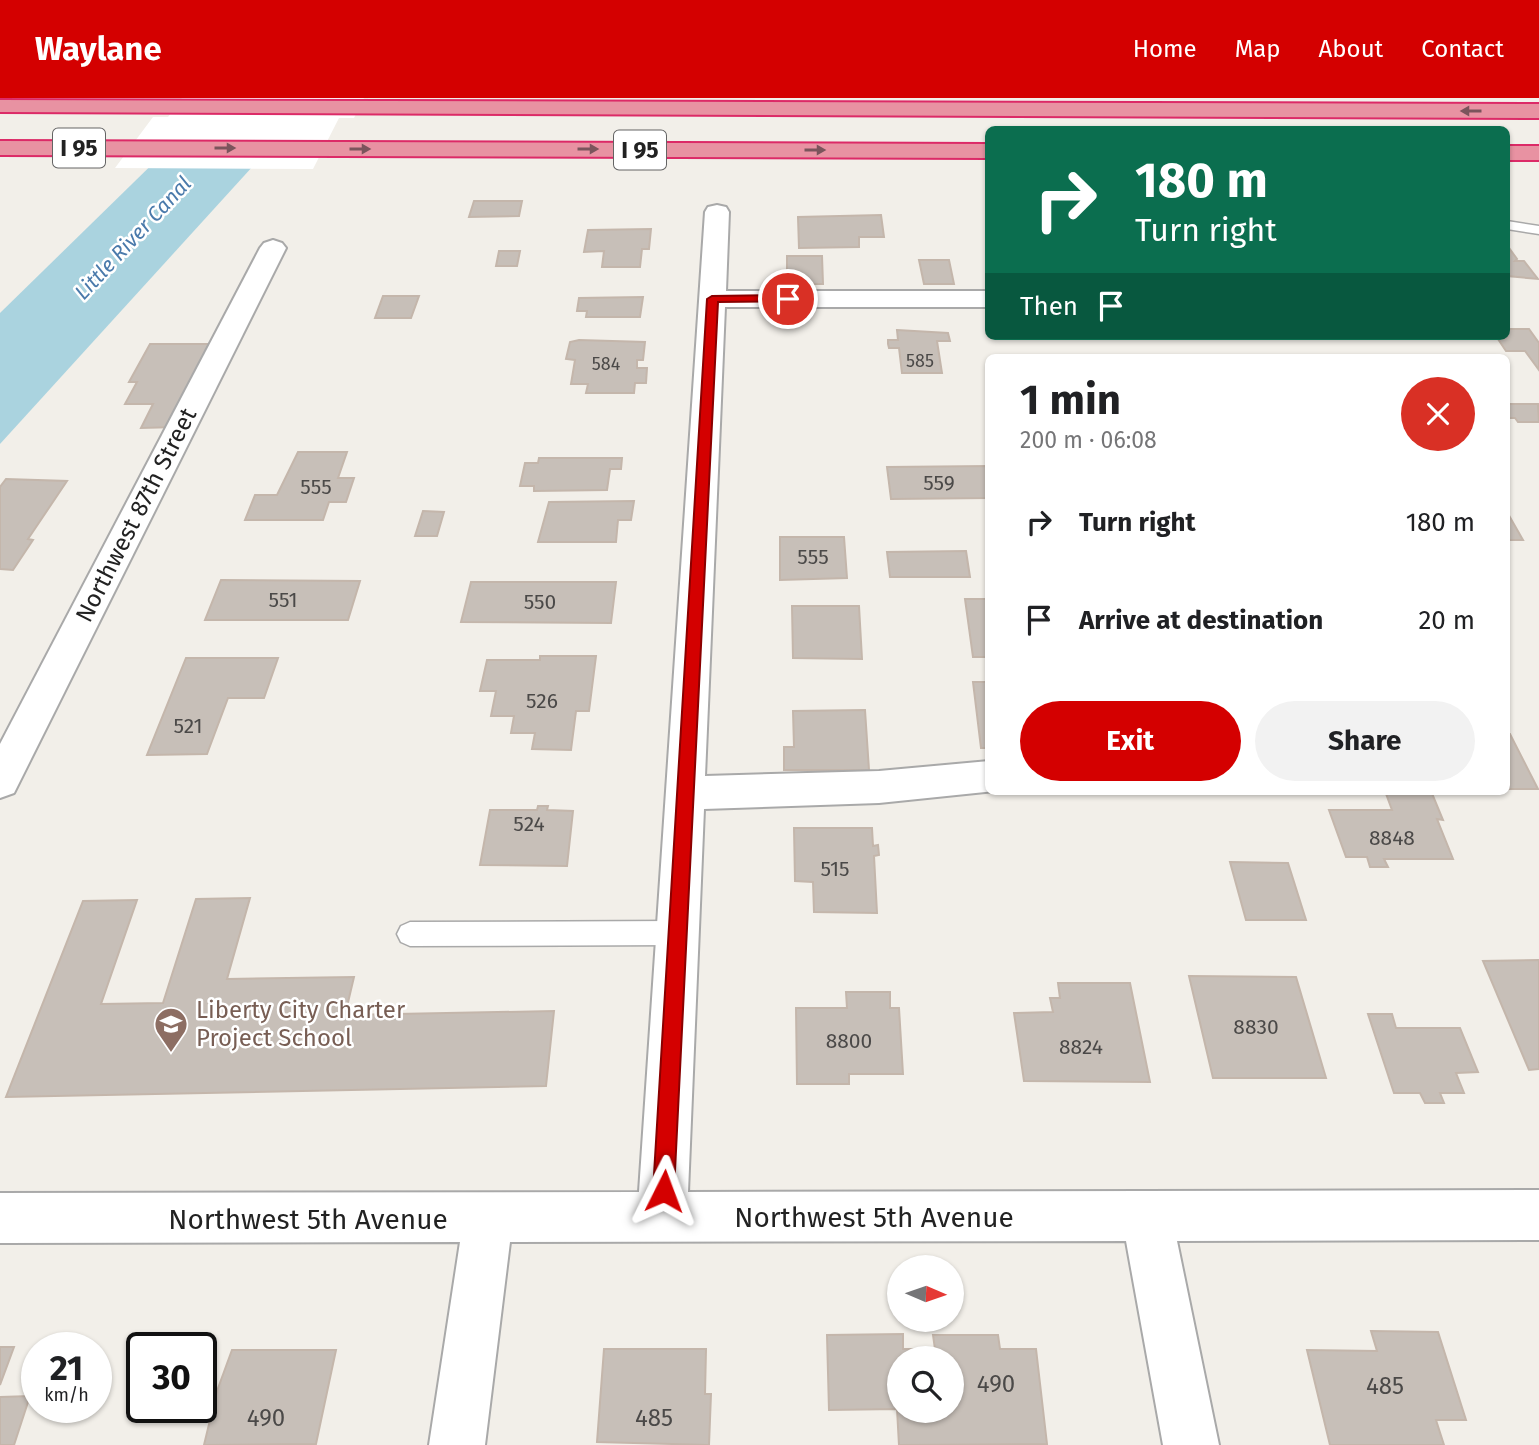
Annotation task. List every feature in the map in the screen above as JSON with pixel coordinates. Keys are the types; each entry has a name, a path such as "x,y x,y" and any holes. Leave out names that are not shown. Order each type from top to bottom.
{"highway":[{"path":"0,106 1539,111"},
{"path":"0,128 985,131"},
{"path":"1510,133 1539,133"},
{"name":"I 95","path":"0,148 985,151"},
{"path":"1510,153 1539,153"}],"street":[{"path":"662,1217 717,212"},
{"name":"Northwest 87th Street","path":"0,782 273,248"},
{"path":"712,299 985,299"},
{"path":"685,793 879,788 985,777"},
{"name":"Northwest 5th Avenue","path":"0,1218 1539,1215"},
{"path":"1147,1217 1191,1445"},
{"path":"457,1445 488,1219"}],"lane":[{"path":"1510,226 1539,230"},
{"path":"410,934 677,933"}],"water":[{"name":"Little River Canal","path":"220,98 315,98 0,444 0,313"}],"pier":[{"path":"182,98 364,98 354,118 339,118 313,169 115,168 153,117 168,117"}],"building":[{"path":"474,201 522,201 519,216 469,217"},
{"path":"881,215 884,237 859,237 859,247 799,248 798,217"},
{"path":"651,229 649,249 642,249 640,267 602,267 604,251 584,252 588,230"},
{"path":"1510,249 1517,259 1515,261 1524,261 1538,279 1510,276"},
{"path":"499,251 520,251 517,266 496,266"},
{"path":"787,256 822,256 823,284 787,284"},
{"path":"919,260 949,260 954,284 924,284"},
{"path":"383,296 419,296 411,318 375,318"},
{"path":"643,297 640,317 586,317 587,311 577,311 579,298"},
{"path":"1510,329 1529,329 1539,343 1539,370 1525,351 1506,351 1499,340 1510,340"},
{"path":"897,330 948,333 950,341 937,341 942,373 902,373 899,348 889,348 888,344 888,340 898,340"},
{"path":"570,342 645,342 643,360 637,360 637,368 647,368 646,383 635,383 634,393 586,393 588,384 571,384 575,360 566,359"},
{"path":"150,344 213,344 177,427 141,428 153,404 125,404 137,382 129,382"},
{"path":"1510,404 1538,404 1539,422 1518,422 1515,418 1510,418"},
{"path":"298,452 347,452 338,478 354,478 346,502 329,502 323,520 245,520 255,495 277,495"},
{"path":"539,458 622,458 621,469 610,469 607,490 534,491 534,486 520,486 525,463 538,463"},
{"path":"985,466 985,498 891,499 887,467"},
{"path":"6,479 67,481 28,539 33,540 13,570 0,569 0,487"},
{"path":"634,501 631,520 618,520 616,542 538,542 549,502"},
{"path":"423,511 444,512 437,536 415,536"},
{"path":"1510,517 1523,540 1510,540"},
{"path":"780,537 844,537 847,578 780,580"},
{"path":"966,551 970,577 890,577 887,552"},
{"path":"221,580 360,581 348,620 205,620"},
{"path":"471,582 616,582 611,623 461,622"},
{"path":"965,599 985,599 985,657 973,657"},
{"path":"792,606 859,606 862,659 793,658"},
{"path":"540,656 596,656 589,711 576,711 571,750 532,749 535,733 511,733 514,716 491,716 496,691 480,691 487,660 540,660"},
{"path":"186,658 278,658 264,698 228,698 207,754 147,755"},
{"path":"973,682 985,682 985,748 981,748"},
{"path":"865,710 869,770 784,770 784,747 794,747 793,711"},
{"path":"1510,734 1538,789 1510,789"},
{"path":"1386,795 1433,795 1443,820 1437,819 1453,859 1384,859 1388,867 1370,867 1367,857 1346,857 1329,810 1392,810"},
{"path":"538,806 548,806 547,810 573,811 567,866 480,865 490,810 537,810"},
{"path":"794,828 872,828 873,846 878,845 879,855 874,856 877,913 814,912 813,882 795,881"},
{"path":"1230,862 1288,863 1306,920 1246,920"},
{"path":"250,898 227,979 354,977 345,1015 554,1011 546,1086 6,1097 83,901 137,900 101,1004 163,1003 196,899"},
{"path":"1539,960 1539,1069 1529,1070 1483,961"},
{"path":"1189,976 1296,977 1326,1078 1213,1078"},
{"path":"1058,983 1130,983 1150,1082 1024,1081 1014,1013 1053,1012 1050,998 1060,998"},
{"path":"846,992 890,992 890,1008 899,1008 903,1074 849,1074 849,1084 797,1084 796,1008 847,1008"},
{"path":"1368,1014 1392,1014 1396,1028 1460,1028 1478,1072 1456,1073 1464,1093 1440,1093 1444,1103 1425,1103 1420,1093 1394,1093"},
{"path":"1371,1331 1438,1332 1466,1420 1436,1420 1444,1445 1330,1445 1307,1350 1377,1351"},
{"path":"903,1334 903,1346 887,1346 887,1409 829,1410 827,1335"},
{"path":"933,1335 998,1335 1000,1349 1036,1349 1047,1444 899,1445 898,1423 964,1423 964,1346 935,1346"},
{"path":"0,1347 14,1347 0,1385"},
{"path":"604,1349 706,1349 705,1394 711,1394 709,1445 597,1442"},
{"path":"232,1350 336,1350 316,1444 204,1445 209,1423 217,1423 217,1391"},
{"path":"21,1396 21,1423 14,1445 0,1445 0,1397"}],"place":[{"name":"Liberty City Charter Project School","path":"171,1054"}],"route":[{"path":"664,1191 712,299 788,299"}]}
